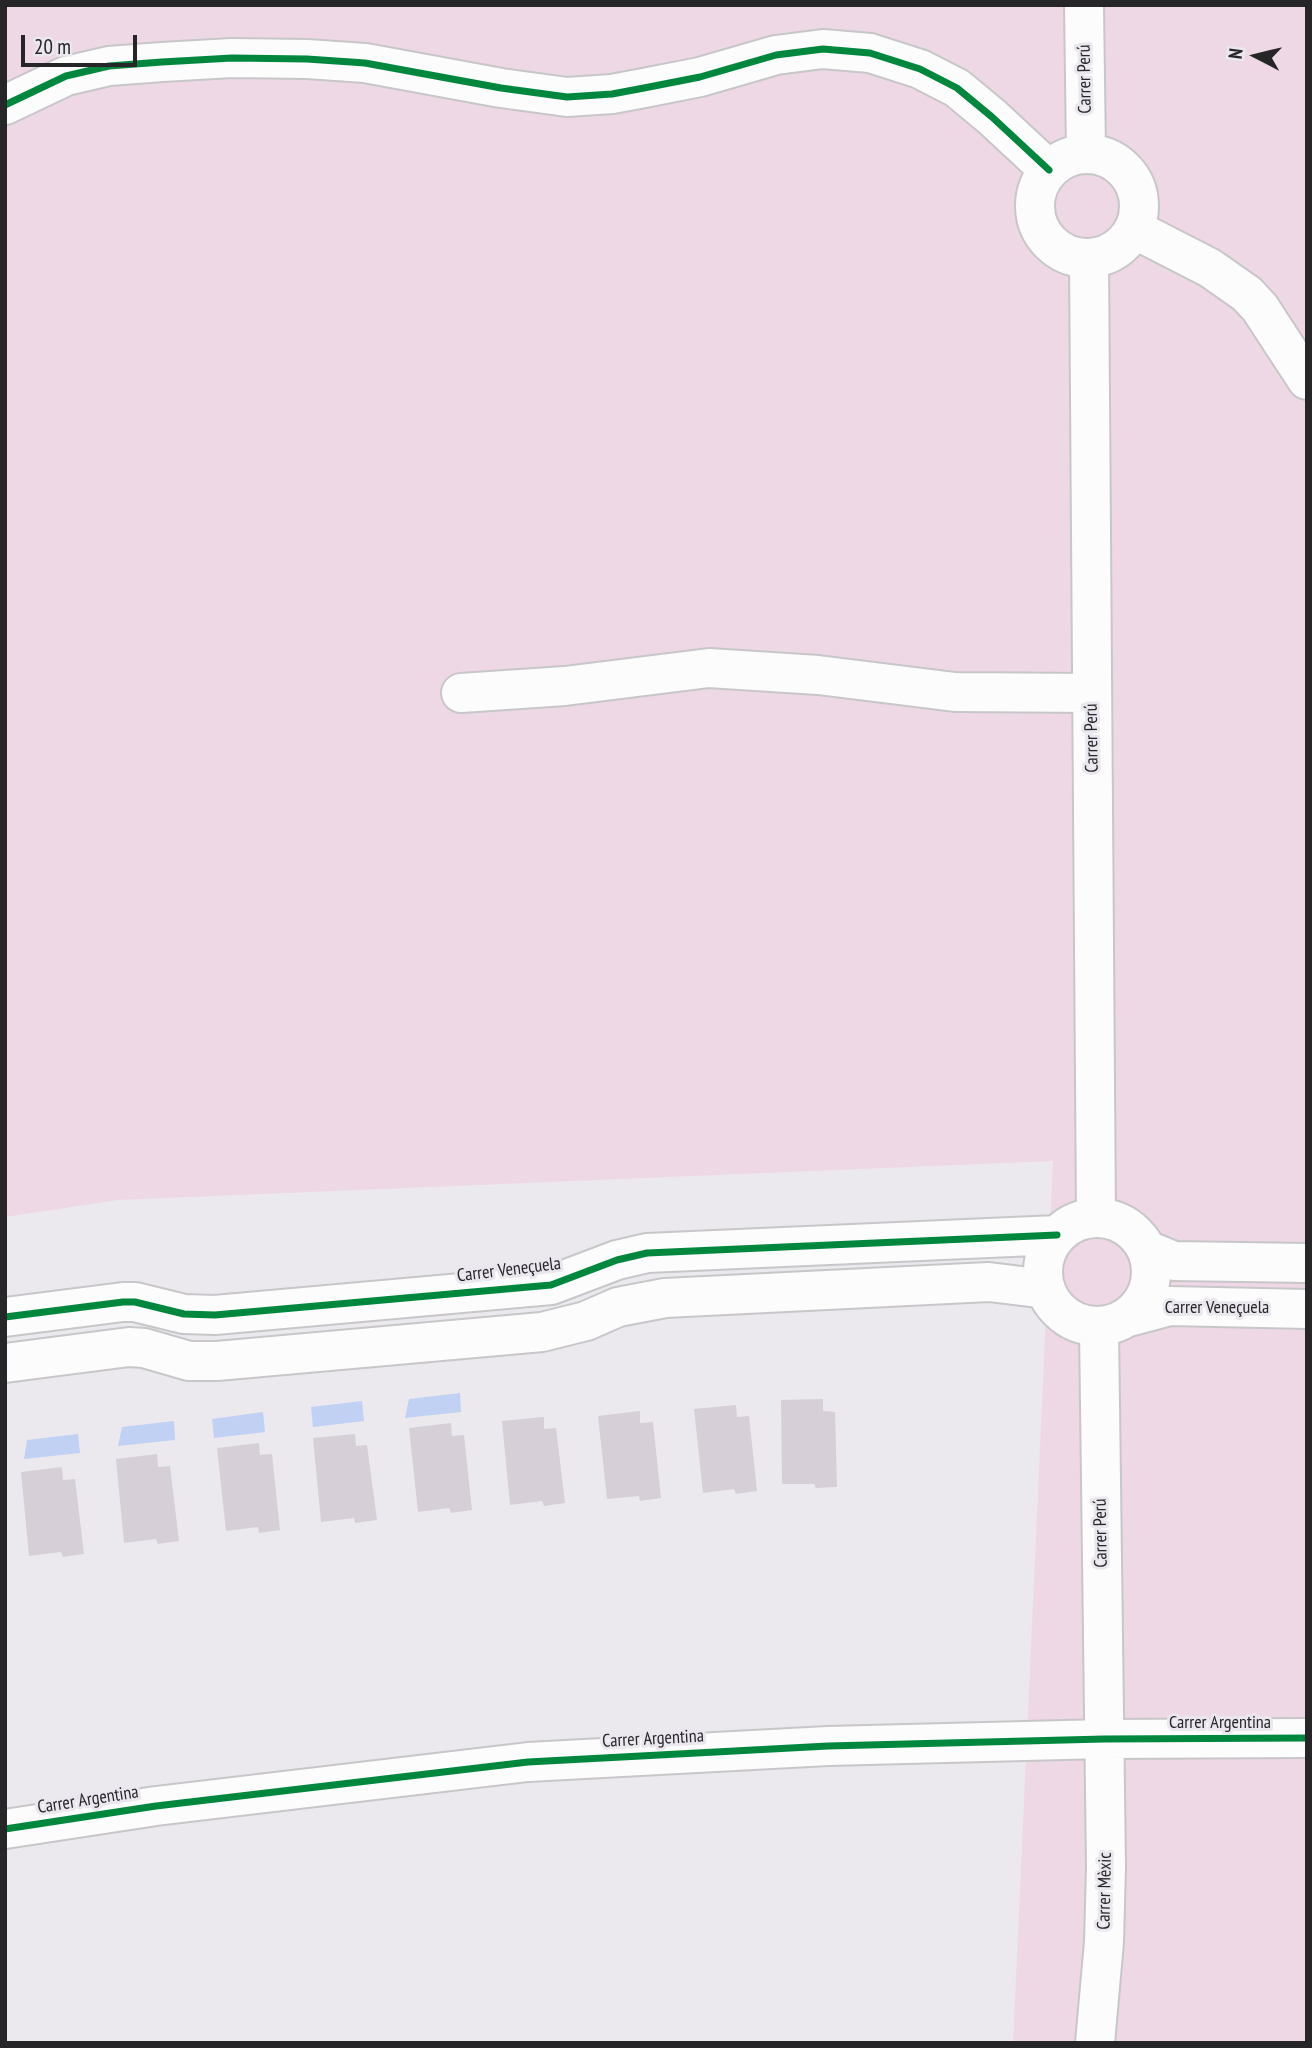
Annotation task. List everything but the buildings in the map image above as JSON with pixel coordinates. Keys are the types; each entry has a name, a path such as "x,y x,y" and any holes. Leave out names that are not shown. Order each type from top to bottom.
{"street":[{"name":"Carrer Perú","path":"1084,5 1086,153"},
{"path":"5,105 66,76 108,66 162,62 244,58 365,63 567,97 612,94 644,88 700,77 776,55 823,49 870,53 920,69 957,88 1049,170"},
{"path":"1086,153 1099,154 1115,161 1128,173 1136,188 1140,205 1129,238 1116,250 1100,257 1089,258 1066,254 1052,244 1041,231 1035,215 1041,181 1049,170 1065,158 1086,153"},
{"path":"1134,229 1210,268 1247,294 1260,308 1307,380"},
{"name":"Carrer Perú","path":"1089,258 1096,1218"},
{"path":"461,693 565,686 709,668 818,675 955,692 1091,694"},
{"path":"1096,1218 1108,1218 1124,1224 1138,1236 1147,1250 1152,1268 1150,1285 1144,1301 1114,1322 1082,1325 1065,1317 1052,1303 1042,1268 1047,1250 1057,1235 1072,1223 1096,1218"},
{"name":"Carrer Veneçuela","path":"5,1317 123,1302 135,1302 184,1314 215,1315 551,1285 617,1259 646,1253 1057,1235"},
{"path":"1147,1250 1174,1261 1307,1263"},
{"path":"5,1363 129,1347 144,1348 189,1361 217,1361 542,1332 586,1321 618,1307 665,1298 980,1283 1046,1289"},
{"name":"Carrer Veneçuela","path":"1114,1322 1170,1306 1307,1308"},
{"name":"Carrer Perú","path":"1104,1739 1114,1322"},
{"name":"Carrer Argentina","path":"5,1829 196,1801 527,1762 828,1746 1104,1739 1307,1738"},
{"name":"Carrer Mèxic","path":"1095,2043 1106,1892 1104,1739"}],"shaded area":[{"path":"5,5 1307,5 1307,2043 1013,2043 1053,1161 118,1200 5,1217"}],"water":[{"path":"460,1393 461,1412 405,1418 409,1399"},
{"path":"362,1401 364,1421 313,1427 311,1407"},
{"path":"263,1412 265,1432 214,1438 212,1419"},
{"path":"174,1421 175,1440 118,1446 122,1427"},
{"path":"78,1434 80,1453 24,1459 27,1440"}],"cycle path":[{"path":"5,105 66,76 109,66 162,62 232,58 365,63 567,97 612,94 700,77 776,55 823,49 870,53 920,69 957,88 1049,170"},
{"path":"5,1317 123,1302 135,1302 184,1314 215,1315 551,1285 617,1260 647,1253 1057,1235"},
{"path":"5,1829 156,1806 528,1762 828,1746 1104,1739 1307,1738"}]}
